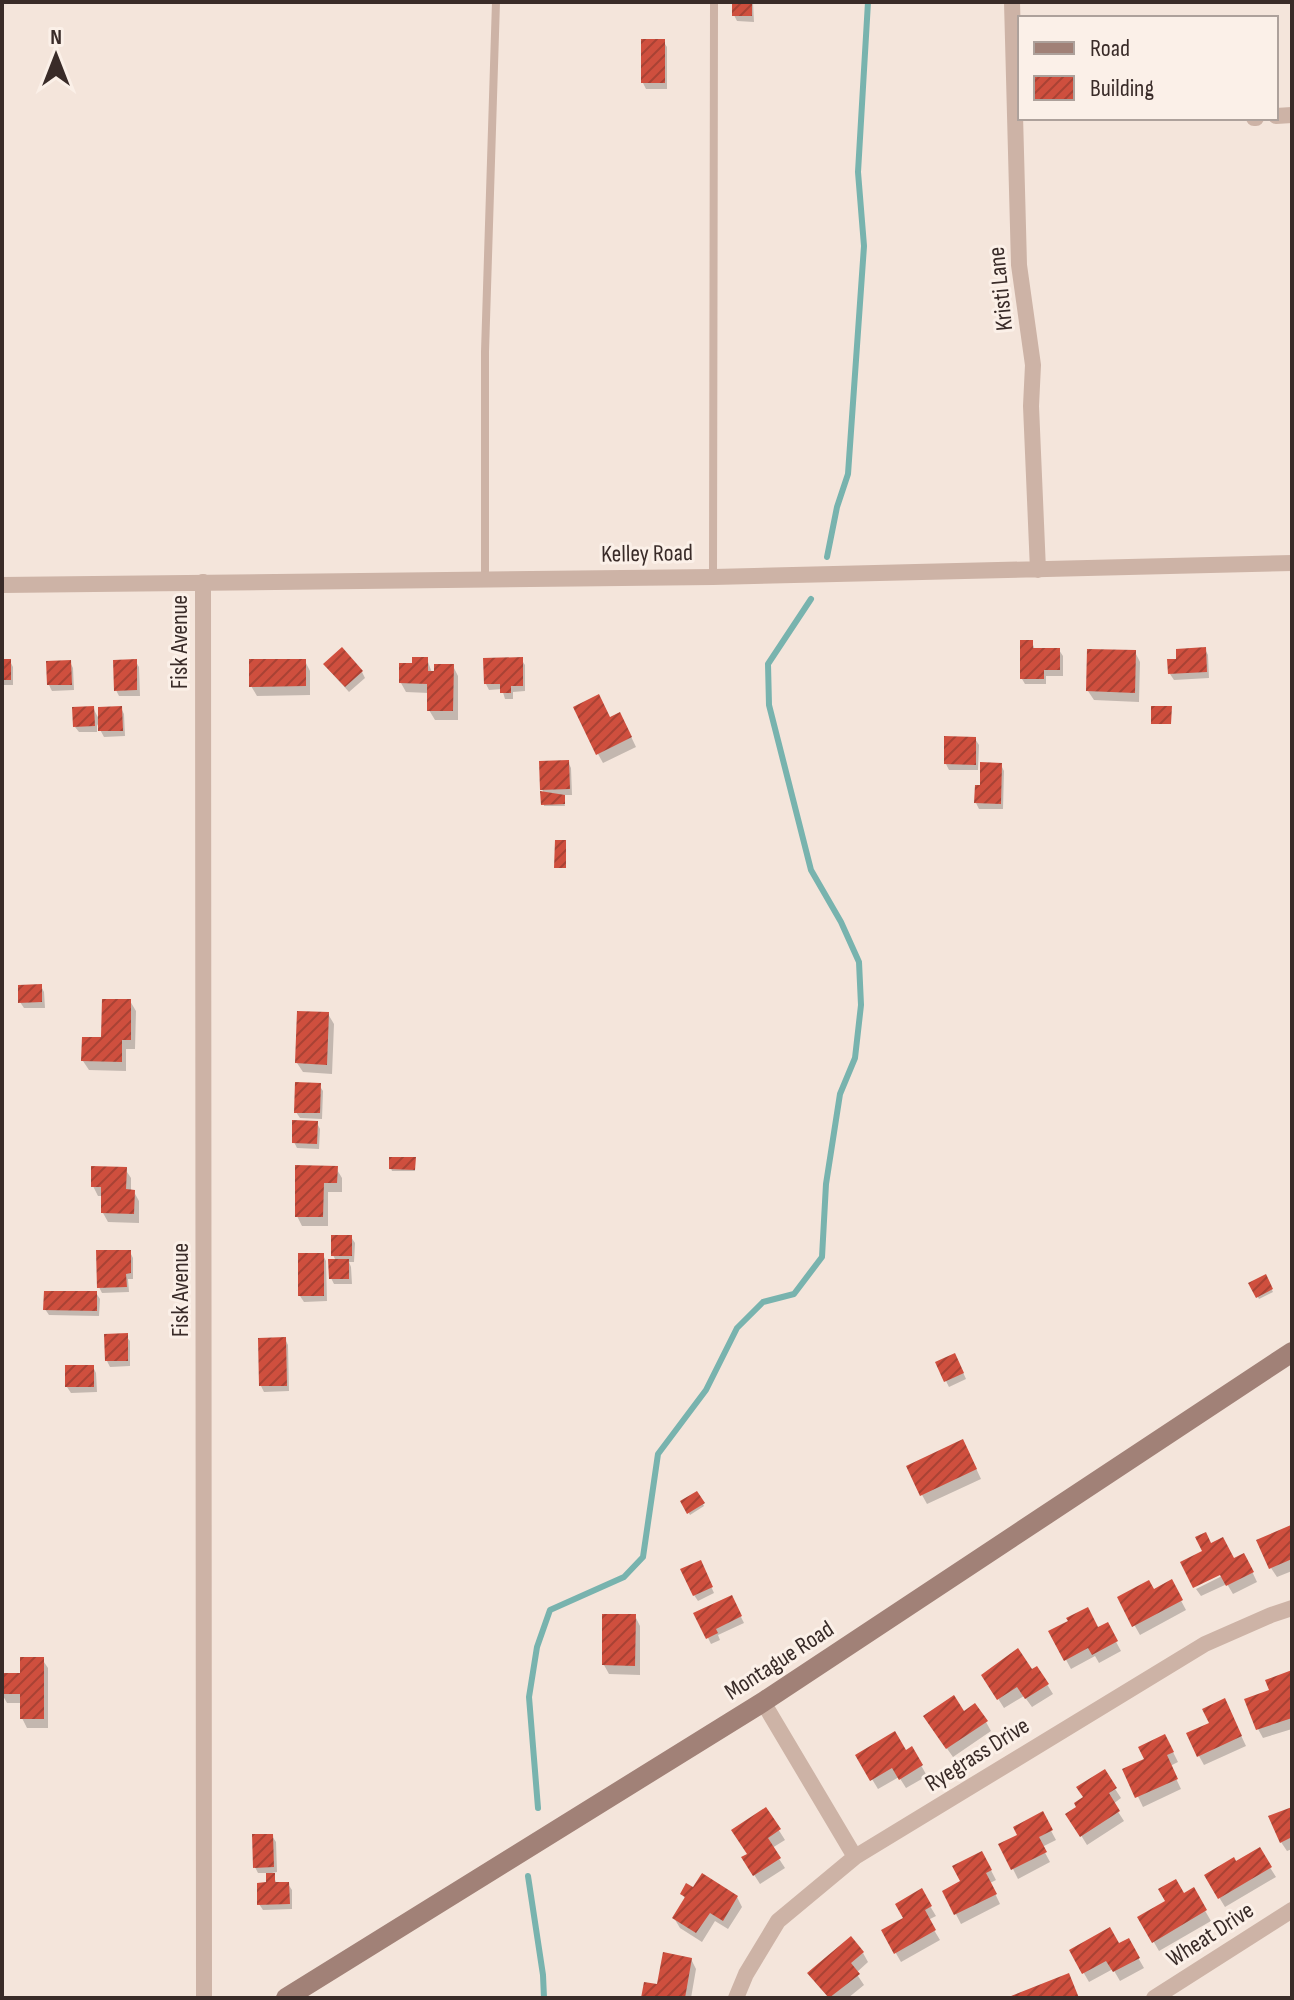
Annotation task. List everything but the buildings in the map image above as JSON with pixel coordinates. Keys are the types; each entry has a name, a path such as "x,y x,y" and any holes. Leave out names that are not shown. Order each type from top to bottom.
{"main road":[{"name":"Montague Road","path":"287,1998 763,1702 1292,1352"}],"street":[{"name":"Kristi Lane","path":"1012,2 1017,98 1019,265 1033,365 1031,406 1038,570"},
{"name":"Kelley Road","path":"2,585 713,577 1292,563"},
{"name":"Fisk Avenue","path":"203,582 204,1998"},
{"name":"Ryegrass Drive","path":"736,1998 746,1974 778,1921 855,1857 1205,1644 1292,1608"},
{"path":"763,1702 855,1857"},
{"name":"Wheat Drive","path":"1154,1998 1292,1910"}],"lane":[{"path":"485,579 485,352 496,2"},
{"path":"713,577 714,2"}],"waterway":[{"path":"827,557 837,507 848,474 864,246 858,172 868,2"},
{"path":"538,1808 529,1697 537,1647 550,1610 624,1577 643,1557 658,1454 706,1390 737,1328 763,1302 794,1294 822,1257 826,1184 840,1094 855,1058 861,1005 859,962 841,922 811,870 769,705 768,664 811,599"},
{"path":"528,1876 544,1998"}]}
